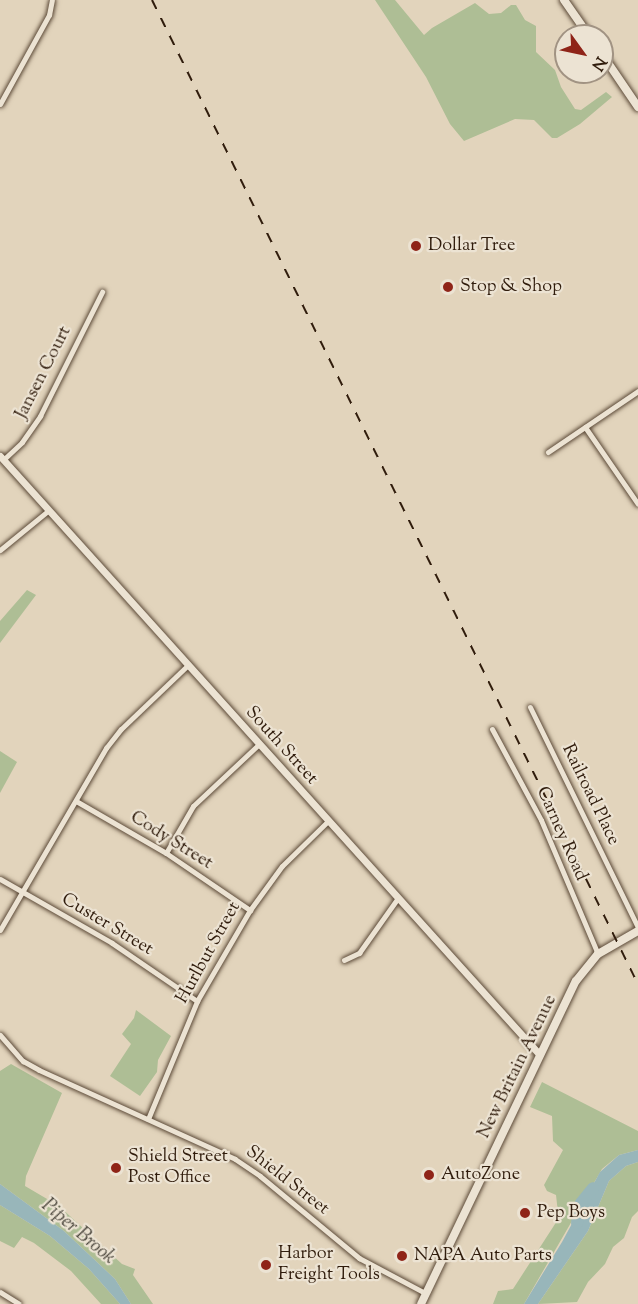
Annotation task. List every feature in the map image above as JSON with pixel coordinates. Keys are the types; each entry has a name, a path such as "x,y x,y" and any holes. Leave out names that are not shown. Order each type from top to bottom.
{"main road":[{"path":"564,0 581,24"},
{"path":"614,72 638,107"},
{"name":"New Britain Avenue","path":"421,1304 576,981 598,954 638,929"}],"street":[{"path":"0,104 49,15 52,0"},
{"name":"Jansen Court","path":"2,458 22,442 40,416 102,292"},
{"path":"548,452 638,391"},
{"path":"585,427 638,504"},
{"name":"South Street","path":"2,458 540,1055"},
{"path":"0,550 49,510"},
{"path":"0,930 106,748 121,729 188,665"},
{"name":"Railroad Place","path":"530,707 638,929"},
{"name":"Carney Road","path":"492,729 541,820 598,954"},
{"path":"166,853 193,806 259,744"},
{"name":"Cody Street","path":"76,801 166,853 250,910"},
{"name":"Hurlbut Street","path":"148,1119 197,1001 250,910 282,866 328,821"},
{"name":"Custer Street","path":"0,879 112,943 197,1001"},
{"path":"344,960 359,953 398,898"},
{"name":"Shield Street","path":"0,1035 23,1061 235,1159 260,1176 359,1258 425,1293"},
{"path":"0,1292 20,1304"}],"green space":[{"path":"375,0 395,0 424,35 475,3 489,14 501,13 511,5 516,5 525,20 536,26 536,52 554,69 554,84 560,84 575,109 581,110 606,92 612,97 580,124 557,138 552,138 534,120 515,119 464,141 450,124 426,77"},
{"path":"27,590 36,595 0,643 0,621"},
{"path":"0,751 17,762 0,793"},
{"path":"136,1010 171,1036 158,1060 157,1072 140,1096 110,1076 131,1044 122,1034 134,1018"},
{"path":"11,1064 62,1093 26,1176 25,1186 59,1206 122,1264 135,1269 133,1275 153,1304 131,1304 115,1279 64,1231 0,1184 0,1071"},
{"path":"542,1082 638,1131 638,1150 619,1155 602,1169 524,1304 493,1304 498,1291 513,1289 555,1224 558,1213 556,1195 547,1191 544,1185 563,1150 553,1141 552,1116 530,1107"},
{"path":"638,1162 638,1211 632,1217 624,1238 613,1247 605,1264 588,1282 577,1302 538,1304 588,1231 609,1181 626,1166"},
{"path":"0,1205 50,1236 89,1269 120,1304 101,1304 71,1271 34,1243 22,1237 14,1248 0,1241"}],"water":[{"path":"638,1150 638,1162 626,1166 609,1181 588,1231 538,1304 524,1304 562,1242 600,1172 619,1155"},
{"path":"0,1184 64,1231 115,1279 131,1304 120,1304 89,1269 50,1236 0,1205"}],"waterway":[{"path":"577,1223 581,1203 593,1188"}],"railway":[{"path":"152,0 638,984"}],"place":[{"name":"Dollar Tree","path":"416,246"},
{"name":"Stop & Shop","path":"448,287"},
{"name":"Shield Street Post Office","path":"116,1168"},
{"name":"AutoZone","path":"429,1175"},
{"name":"Pep Boys","path":"525,1213"},
{"name":"NAPA Auto Parts","path":"402,1256"},
{"name":"Harbor Freight Tools","path":"266,1265"}],"water label":[{"name":"Piper Brook","path":"78,1232"}]}
